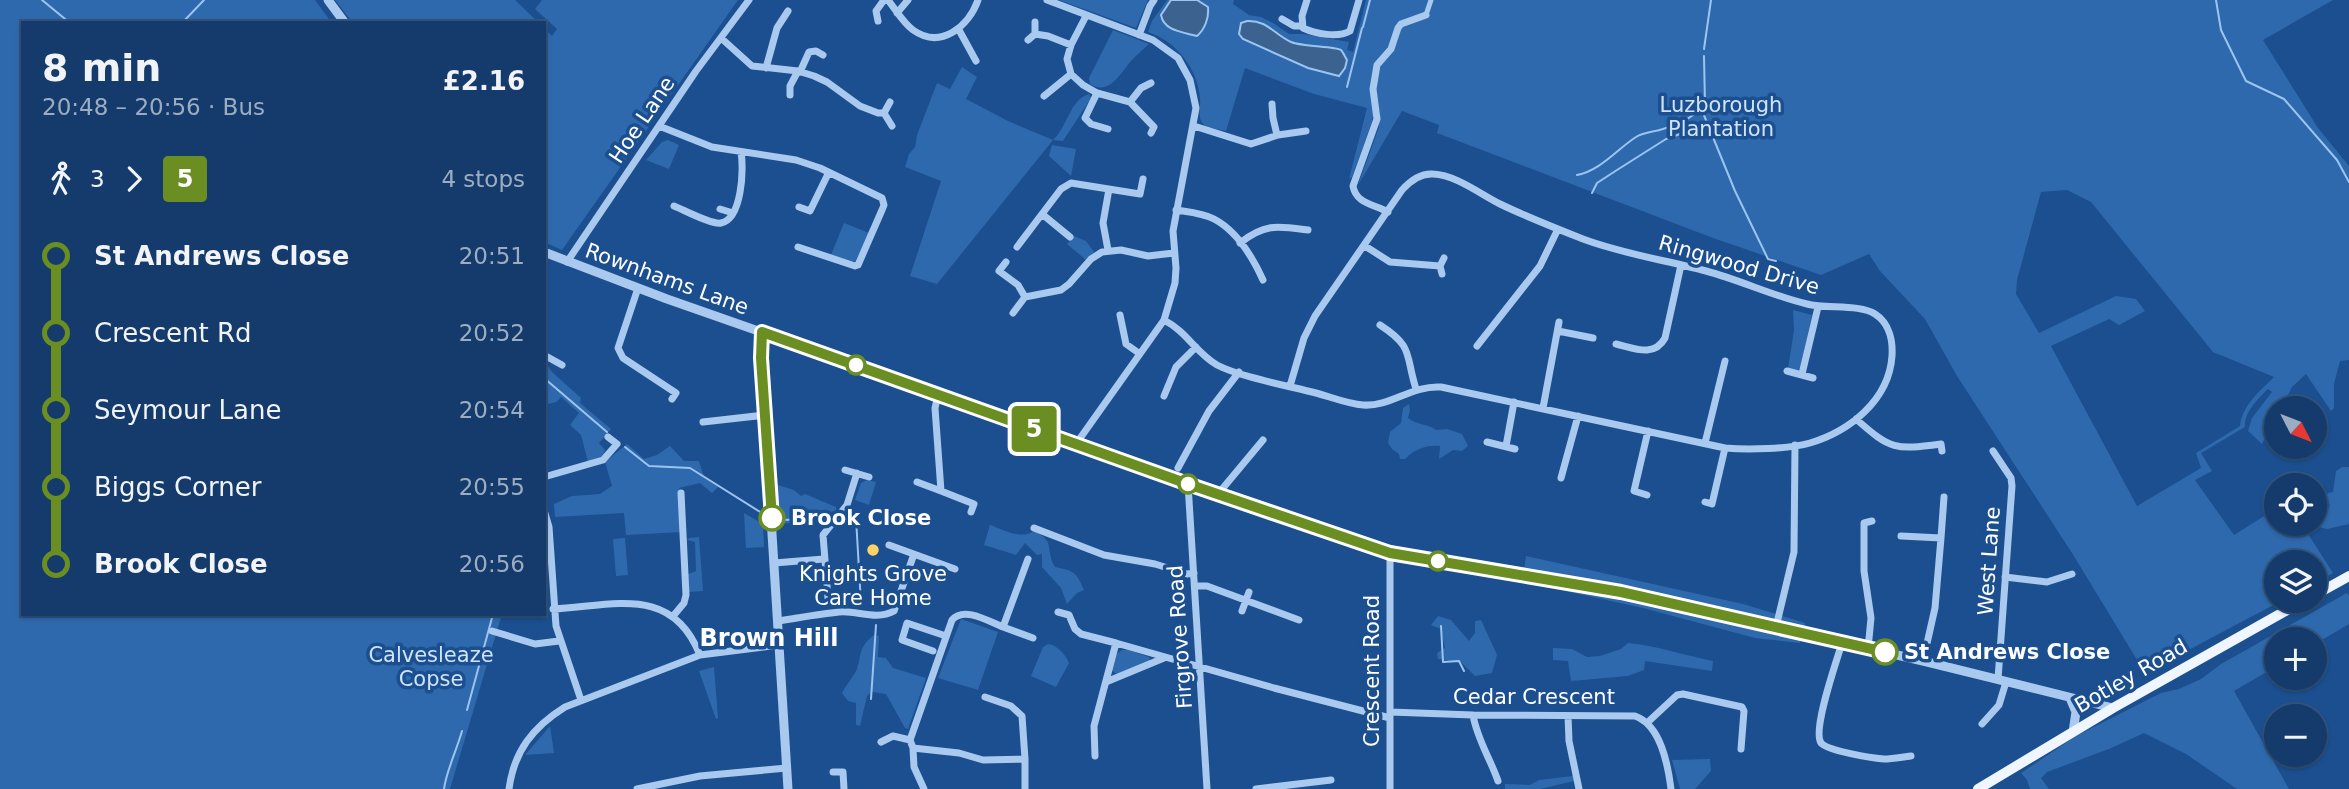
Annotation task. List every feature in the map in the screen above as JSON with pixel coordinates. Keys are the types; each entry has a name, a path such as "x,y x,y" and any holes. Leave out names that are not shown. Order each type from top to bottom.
{"main road":[{"path":"2327,588 2349,576"},
{"name":"Botley Road","path":"1978,789 2113,708 2282,613"}],"street":[{"path":"328,0 344,21"},
{"name":"Hoe Lane","path":"567,262 749,0"},
{"path":"866,14 877,18 878,6 886,0 909,28 924,36 938,38 959,30 978,0"},
{"path":"897,13 908,0"},
{"path":"1047,0 1166,48 1178,58 1190,80 1196,108 1173,231 1175,283 1164,320 1076,444"},
{"path":"1139,35 1154,0"},
{"path":"1302,26 1301,16 1307,0"},
{"path":"1282,19 1311,32 1347,34 1353,26 1359,0"},
{"path":"1388,212 1360,199 1353,186 1377,119 1374,72 1380,60 1391,49 1401,24 1426,15 1431,0"},
{"path":"766,68 777,28 788,10"},
{"path":"1086,16 1071,45 1067,60 1071,74 1097,93 1130,102 1154,127 1151,133"},
{"path":"1035,22 1035,34"},
{"path":"959,30 976,61"},
{"path":"1028,40 1035,34 1071,45"},
{"path":"721,37 752,66 799,72 827,82 860,106 884,113"},
{"path":"776,38 786,38"},
{"path":"790,95 790,86 809,52 816,51 823,55"},
{"path":"1044,96 1071,74"},
{"path":"1130,102 1141,88 1151,83"},
{"path":"1097,93 1085,118 1091,124 1108,129"},
{"path":"884,113 890,102"},
{"path":"1272,104 1277,135"},
{"path":"884,113 892,126"},
{"path":"659,126 712,148 783,156 820,168 882,198 884,205 864,255 855,267 798,247"},
{"path":"1194,126 1251,144 1277,135 1306,131"},
{"path":"674,206 716,223 724,222 733,213 742,182 744,166 741,152"},
{"path":"799,207 810,211 828,174"},
{"name":"Ringwood Drive","path":"1164,320 1181,330 1218,366 1290,387 1366,405 1416,389 1441,387 1726,448 1749,449 1811,442 1856,419 1884,387 1891,361 1891,336 1874,313 1860,309 1818,307 1681,265 1613,249 1505,206 1450,178 1433,174 1411,180 1321,306 1308,327 1290,387"},
{"path":"1140,194 1143,179"},
{"path":"1017,247 1061,189 1071,183 1149,196"},
{"path":"1108,250 1103,223 1109,189"},
{"path":"720,209 733,213"},
{"path":"1176,210 1214,219 1240,243 1251,257 1263,281"},
{"path":"1042,214 1070,237"},
{"path":"1240,243 1261,228 1270,226 1292,232 1308,230"},
{"path":"1477,346 1540,266 1558,229"},
{"path":"1365,246 1390,262 1442,266"},
{"path":"1013,313 1025,297 1061,290 1091,259 1108,250 1148,256 1174,253"},
{"name":"Rownhams Lane","path":"546,253 1188,484 1390,553 1621,592 1923,661 2113,708"},
{"path":"992,279 1006,262"},
{"path":"1616,344 1627,342 1651,351 1662,343 1681,265"},
{"path":"999,271 1018,285 1025,297"},
{"path":"638,288 618,342 619,354 676,393"},
{"path":"1802,374 1818,307"},
{"path":"1120,315 1126,344 1140,354"},
{"path":"1543,408 1559,322"},
{"path":"1380,325 1404,344 1416,389"},
{"path":"1558,331 1579,331 1593,338"},
{"path":"762,332 760,339 788,789"},
{"path":"1164,396 1176,367 1196,347"},
{"path":"546,356 562,365"},
{"path":"1705,443 1725,361"},
{"path":"1787,371 1813,377"},
{"path":"1178,468 1209,411 1239,372"},
{"path":"938,395 934,408 941,491"},
{"path":"1506,446 1514,402"},
{"path":"703,422 765,415"},
{"path":"1561,478 1578,416"},
{"path":"1856,419 1890,446 1910,448 1941,444"},
{"path":"1647,495 1631,490 1648,431"},
{"path":"546,476 603,460 617,444 608,437"},
{"path":"1218,494 1263,440"},
{"path":"1487,442 1515,449"},
{"path":"1776,627 1794,552 1795,445"},
{"path":"1712,504 1726,448"},
{"name":"West Lane","path":"1993,450 2011,478 2002,681"},
{"path":"845,470 869,477"},
{"path":"828,597 823,535 847,505 857,473"},
{"path":"917,482 974,504 971,512"},
{"name":"Firgrove Road","path":"1188,484 1207,789"},
{"path":"674,615 684,603 686,595 681,493"},
{"path":"1923,661 1935,608 1944,497"},
{"path":"546,517 549,527 553,609 559,641 582,700"},
{"path":"1865,523 1864,571 1871,618 1868,649"},
{"path":"1034,528 1104,555 1155,564 1187,574 1194,573"},
{"path":"1901,537 1941,538"},
{"path":"889,545 955,569"},
{"name":"Crescent Road","path":"1390,553 1390,789"},
{"path":"778,621 842,611 867,615 888,614 894,611 914,554"},
{"path":"774,563 824,559"},
{"path":"1003,627 1028,559"},
{"path":"2006,577 2047,582 2072,574"},
{"path":"1195,586 1207,586 1247,596 1299,620"},
{"path":"1242,611 1247,596"},
{"path":"553,609 639,603 661,608 674,615 691,634 700,655"},
{"path":"1288,616 1291,607"},
{"name":"Cedar Crescent","path":"1058,612 1069,615 1075,629 1082,634 1200,668 1390,715 1634,716 1648,722"},
{"path":"925,789 914,766 914,748 910,740 952,620 957,614 965,613 1033,638"},
{"path":"888,614 897,620"},
{"path":"933,651 902,640 907,624 946,636"},
{"path":"492,631 535,644 559,641"},
{"path":"1095,756 1094,726 1116,643"},
{"path":"1842,643 1825,700 1818,735 1821,742 1829,748 1883,759 1911,756"},
{"path":"509,789 511,771 517,756 535,729 549,717 582,700 700,655 779,645"},
{"path":"1105,682 1165,658"},
{"path":"1982,724 1999,705 2002,681"},
{"path":"1671,789 1659,743 1648,722 1677,695 1742,707 1741,749"},
{"path":"985,697 1011,706 1022,716 1025,789"},
{"path":"2070,698 2076,712 2073,732"},
{"path":"1473,715 1476,732 1491,760 1498,781"},
{"path":"1568,716 1569,741 1579,789"},
{"path":"881,742 893,736 910,740"},
{"path":"914,748 959,753 983,761 1025,759"},
{"path":"637,789 700,776 787,768"},
{"path":"833,772 843,772 844,789"},
{"path":"1256,789 1331,780"}],"green space":[{"name":"Calvesleaze Copse","path":"0,0 315,0 331,21 21,21 21,616 501,616 450,789 0,789"},
{"path":"335,0 515,0 537,21 351,21"},
{"path":"542,0 738,0 562,250 546,243 546,30 552,36 557,29 535,9"},
{"path":"1059,0 1148,0 1136,28"},
{"name":"Luzborough Plantation","path":"1167,0 1234,0 1233,4 1249,15 1261,17 1289,34 1349,42 1347,50 1353,52 1366,0 2333,0 2263,40 2318,128 2349,166 2349,360 2340,361 2334,384 2334,408 2331,411 2328,396 2321,396 2306,374 2292,387 2287,396 2269,396 2272,392 2268,389 2249,411 2245,427 2201,453 2212,471 2195,480 2234,535 2264,516 2264,536 2309,536 2318,550 2264,550 2264,610 2145,673 2072,553 1957,376 1925,319 1880,271 1869,254 1821,275 1713,238 1437,133 1439,125 1402,111 1358,185 1379,127 1380,111 1374,110 1372,122 1349,179 1367,108 1314,94 1245,68 1226,131 1209,127 1203,124 1200,118 1198,87 1184,57 1168,42 1148,32 1152,21","holes":["2067,190 2091,202 2213,352 2274,377 2248,405 2240,426 2196,453 2201,468 2137,506 2051,346 2109,319 2119,325 2145,311 2136,299 2116,296 2039,333 2016,294 2017,280 2041,192"]},
{"path":"1113,30 1149,44 1114,82 1097,87 1090,84 1089,78"},
{"path":"962,67 977,77 966,99 1053,140 937,284 910,276 941,181 905,167 909,154 915,147 937,83 950,89"},
{"path":"1089,94 1091,98 1063,141 1053,140 1077,102"},
{"path":"668,140 679,145 669,169 646,160 662,142"},
{"path":"1052,145 1076,149 1071,176 1049,156"},
{"path":"844,223 869,233 855,262 831,255"},
{"path":"1074,236 1086,241 1094,252 1086,260 1067,244"},
{"path":"1793,310 1812,315 1800,369 1797,371 1788,369 1794,330"},
{"path":"546,363 552,372 581,398 580,403 611,429 599,443 605,450 603,455 588,462 581,435 570,425 579,413 561,397 556,402 546,405"},
{"path":"2264,402 2262,444 2248,431 2252,418"},
{"path":"1409,404 1408,418 1436,430 1447,429 1462,434 1468,446 1462,451 1453,450 1439,459 1440,446 1421,448 1405,459 1400,459 1399,454 1388,443 1390,432 1401,423 1403,408"},
{"path":"627,444 644,459 657,455 670,446 684,461 699,461 704,477 718,487 712,493 700,483 679,488 682,532 626,535 624,513 555,517 554,504 572,496 600,494 612,486 605,462"},
{"path":"2349,467 2349,524 2327,529 2327,511 2330,505 2327,495 2333,492 2336,471"},
{"path":"867,480 876,482 869,505 855,500 861,483"},
{"path":"774,484 836,507 836,513 831,520 777,524"},
{"path":"744,513 763,524 764,547 746,548"},
{"path":"990,525 1023,535 1034,531 1041,535 1048,542 1055,567 1074,573 1084,590 1077,593 1067,604 1061,588 1042,567 1042,554 1037,555 1025,543 1016,555 984,545"},
{"path":"699,537 703,591 689,592 688,574 696,571 695,542 687,540"},
{"path":"625,538 628,575 616,576 613,539"},
{"path":"1526,556 1743,604 1805,623 1800,643 1755,638 1643,608 1533,584 1524,571"},
{"path":"2327,564 2333,573 2327,576"},
{"path":"2347,593 2349,624 2327,637 2327,627 2287,627 2312,613 2327,613 2327,604"},
{"path":"1438,616 1451,620 1469,641 1475,633 1475,621 1481,620 1497,655 1492,673 1475,676 1461,662 1438,659 1437,653 1445,648 1441,629 1431,625"},
{"path":"961,619 998,632 978,690 938,678"},
{"path":"874,635 879,636 878,657 886,658 893,668 926,678 908,729 886,694 872,692 867,696 860,726 856,725 856,703 848,701 842,693 857,669 863,647"},
{"path":"2264,640 2264,674 2234,691 2264,744 2264,767 2277,767 2289,789 2237,789 2186,754 2144,733 2047,772 2041,778 2049,789 2030,789 2021,773 2076,736 2161,693 2179,689 2201,679 2221,664"},
{"path":"1628,643 1713,661 1712,671 1645,661 1644,670 1628,676 1571,681 1568,661 1553,660 1553,648 1572,649 1587,657 1621,649"},
{"path":"1048,644 1061,651 1069,663 1056,687 1031,676 1043,647"},
{"path":"1122,650 1150,659 1118,675 1111,670 1114,656"},
{"path":"714,667 718,718 716,719 699,671"},
{"path":"550,726 554,753 525,755"},
{"path":"1710,759 1711,771 1695,789 1680,789 1672,760"},
{"path":"1573,776 1574,781 1540,789 1505,789 1505,784 1530,785 1539,780"}],"shaded area":[{"path":"1171,0 1197,0 1208,7 1206,23 1197,36 1174,30 1163,20 1161,15"},
{"path":"1247,21 1265,25 1291,42 1341,50 1347,60 1345,68 1339,76 1308,68 1243,39 1239,34 1241,23"}],"waterway":[{"path":"42,0 68,21"},
{"path":"184,21 204,0"},
{"path":"1363,27 1370,0"},
{"path":"1704,49 1711,0"},
{"path":"2216,0 2221,30 2246,81 2284,99 2337,160 2349,182"},
{"path":"1347,87 1362,28"},
{"path":"1577,175 1601,164 1639,135 1675,125 1705,105 1704,56"},
{"path":"1701,108 1735,191 1768,259 1776,261"},
{"path":"1592,193 1597,183 1666,139 1683,133 1681,123"},
{"path":"546,380 607,432"},
{"path":"625,447 649,466 690,468 765,515"},
{"path":"849,517 856,518 861,604"},
{"path":"778,520 821,519"},
{"path":"467,710 492,616"},
{"path":"871,699 876,625"},
{"path":"1441,626 1443,662 1459,661 1464,671"},
{"path":"444,789 462,731"}],"bus line":[{"name":"5","path":"772,518 761,358 762,332 1390,553 1621,592 1885,652"}],"place":[{"name":"Brook Close","path":"772,518"},
{"name":"Knights Grove Care Home","path":"873,550"},
{"name":"St Andrews Close","path":"1885,652"}],"district":[{"name":"Brown Hill","path":"769,638"}]}
